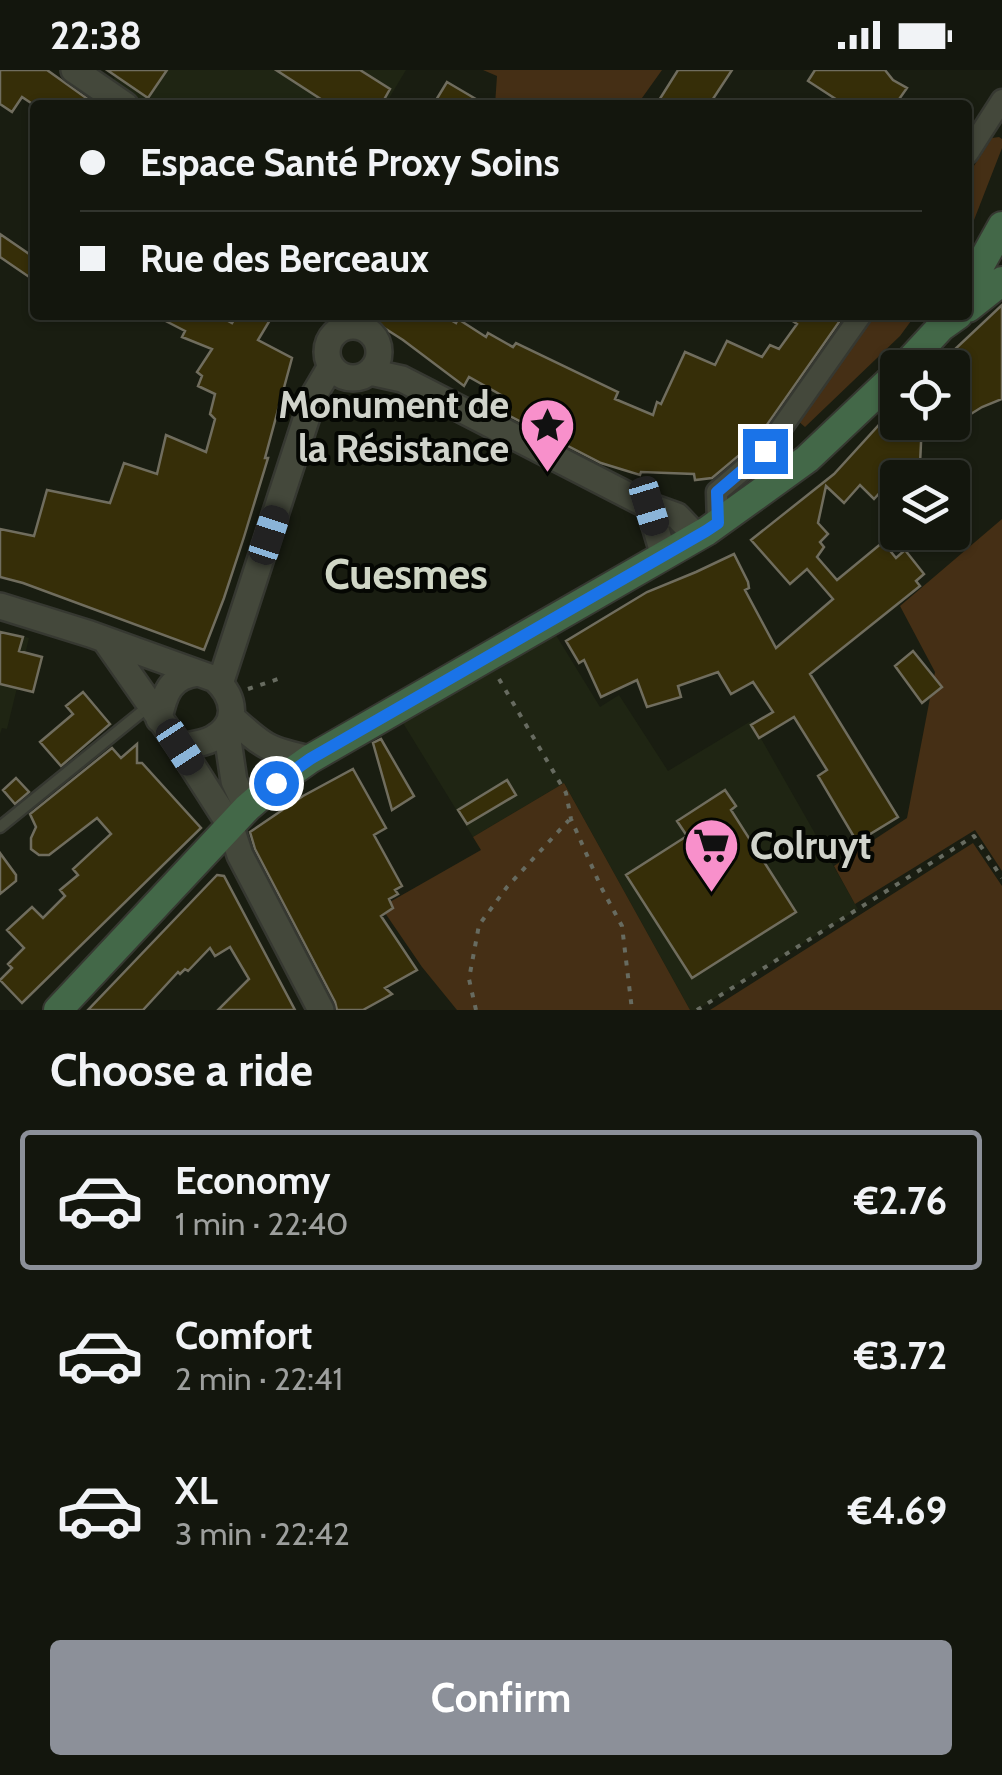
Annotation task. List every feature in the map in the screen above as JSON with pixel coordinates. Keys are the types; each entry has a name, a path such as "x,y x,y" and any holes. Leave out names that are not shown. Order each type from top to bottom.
{"main road":[{"path":"972,280 1002,226"},
{"path":"972,305 1002,281"},
{"path":"918,350 942,320"},
{"path":"58,1010 238,816 276,783 310,759 707,530 807,459 880,390"}],"street":[{"path":"74,70 117,100"},
{"path":"972,147 1002,100"},
{"path":"375,363 649,506 707,530 717,492 765,451 857,320"},
{"path":"339,321 366,330 378,344 375,363 354,379 343,377 331,366 328,344 339,321"},
{"path":"180,747 216,737 221,699 314,395 331,366"},
{"path":"649,506 664,556"},
{"path":"0,606 105,640 221,699"},
{"path":"105,640 180,747 238,816"},
{"path":"154,712 172,684 186,674 221,699 262,745 310,759"},
{"path":"221,699 234,780 240,855 321,1010"}],"lane":[{"path":"0,828 154,712"}],"path":[{"path":"486,658 566,792 570,819 622,926 632,1010"},
{"path":"221,699 281,678"},
{"path":"476,1010 469,980 479,926 507,887 570,819"},
{"path":"698,1010 974,836 1002,878"}],"shaded area":[{"path":"120,70 406,70 388,100 118,100 105,91"},
{"path":"483,70 662,70 641,100 495,100 497,76"},
{"path":"992,138 1002,139 1002,148 972,223 972,169"},
{"path":"867,320 911,320 900,336 885,350 880,350 880,355 805,427 798,421"},
{"path":"1002,519 1002,871 975,830 855,904 834,866 907,818 935,672 900,606"},
{"path":"548,622 600,707 619,695 668,771 751,721 858,909 697,1010 690,1010 564,783 473,837 395,710"},
{"path":"0,630 29,638 7,729 2,728 0,734"},
{"path":"564,783 690,1010 457,1010 381,907 481,850 473,837"},
{"path":"973,843 1002,886 1002,1010 710,1010"}],"building":[{"path":"0,70 47,70 89,100 30,102 22,97 12,112 0,104"},
{"path":"107,70 167,70 148,98"},
{"path":"276,70 360,70 390,89 384,100 322,100"},
{"path":"678,70 732,70 712,100 659,100"},
{"path":"815,70 885,70 907,88 899,100 837,100 808,81"},
{"path":"447,82 478,100 436,100"},
{"path":"0,234 30,255 30,278 0,257"},
{"path":"1002,305 1002,399 970,414 970,350 954,350"},
{"path":"164,320 270,320 258,340 292,358 268,458 204,650 0,577 0,529 34,536 47,490 110,503 124,463 157,474 166,435 206,452 215,419 210,414 215,394 198,386 202,376 197,372 212,349 182,337 185,331"},
{"path":"372,320 460,320 486,337 488,333 513,347 516,343 618,392 615,399 653,415 685,352 715,365 727,341 762,357 770,345 779,349 797,324 791,320 840,320 755,442 712,478 695,480 694,474 640,475 601,463 502,412 495,407 501,395 469,377 464,386"},
{"path":"880,424 880,440 921,440 920,460 880,460 880,492 874,499 860,485 844,503 826,486 818,523 828,534 820,542 824,547 817,557 837,580 880,544 880,550 890,550 896,558 905,550 924,574 916,581 920,586 810,674 898,817 857,842 818,776 827,770 794,717 759,738 751,725 773,712 753,682 731,694 718,672 678,686 681,697 647,707 637,680 601,697 584,660 579,663 566,641 647,592 734,554 748,582 749,588 745,590 776,648 833,599 807,569 790,584 751,540 834,474"},
{"path":"0,632 23,637 19,651 42,657 33,692 0,684"},
{"path":"913,651 942,687 922,703 895,666"},
{"path":"83,692 110,724 61,766 40,742 73,714 66,706"},
{"path":"381,739 414,796 392,810 373,743"},
{"path":"137,744 137,763 142,763 201,828 22,1003 0,980 12,968 8,964 24,948 7,930 32,907 43,918 65,896 60,890 78,875 73,869 111,834 97,818 49,855 39,855 31,849 36,827 30,814 112,748 121,758"},
{"path":"353,769 386,828 374,835 402,886 389,899 393,908 381,916 417,970 385,988 392,994 363,1010 337,1010 250,832 303,796"},
{"path":"16,778 29,792 15,804 3,790"},
{"path":"507,780 516,795 467,824 458,810"},
{"name":"Colruyt","path":"725,790 736,806 731,810 796,912 692,978 626,875 687,836 677,821"},
{"path":"0,853 16,881 0,894"},
{"path":"217,875 224,876 295,1010 218,1010 249,979 230,947 215,956 210,948 188,971 178,972 143,1010 88,1010"}],"place":[{"name":"Monument de la Résistance","path":"548,475"},
{"name":"Colruyt","path":"711,894"}],"district":[{"name":"Cuesmes","path":"406,574"}],"route":[{"path":"276,783 310,759 718,523 717,492 765,451"}]}
